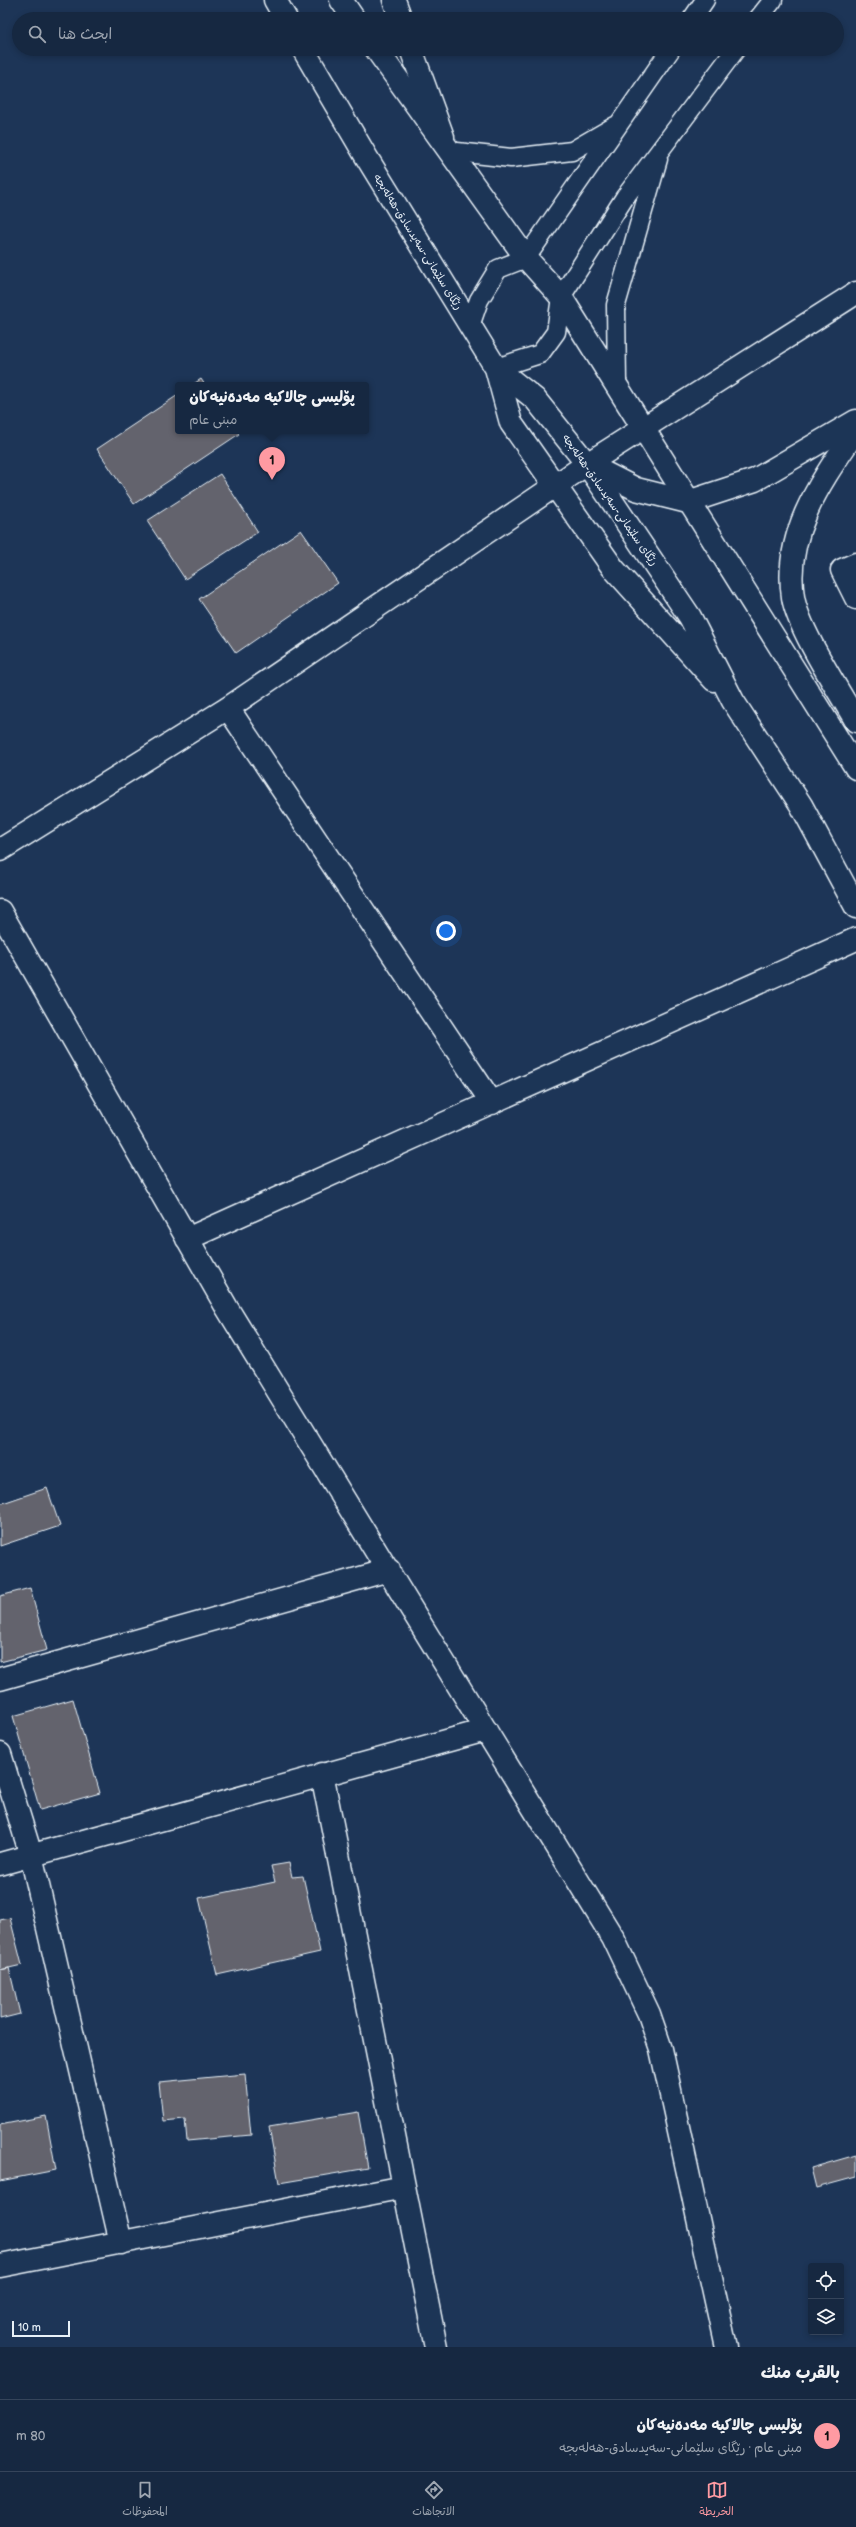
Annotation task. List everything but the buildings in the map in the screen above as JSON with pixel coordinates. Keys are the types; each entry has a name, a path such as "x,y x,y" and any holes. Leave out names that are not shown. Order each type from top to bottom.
{"main road":[{"path":"275,0 282,12"},
{"path":"341,0 349,12"},
{"path":"394,0 398,12"},
{"name":"رێگای سلێمانی-سەیدسادق-هەلەبجە","path":"307,56 496,368 535,399 587,464 690,617 733,701 801,805 856,907"},
{"path":"381,56 526,258 561,297 617,384 688,502 782,647 856,768"},
{"path":"414,56 448,151"},
{"path":"0,850 228,708 587,464 856,293"},
{"path":"496,368 511,423 613,568 733,701"},
{"path":"587,464 636,489 688,502 755,480 856,421"},
{"path":"856,430 827,473 802,518 792,556 793,597 806,631 856,721"},
{"path":"856,564 842,570 856,598"},
{"path":"228,708 492,1103"},
{"path":"0,911 227,1308 389,1570 613,1938 649,2014 661,2049 726,2347"},
{"path":"188,1239 856,939"},
{"path":"0,1679 389,1570"},
{"path":"0,1864 486,1730"},
{"path":"0,1754 31,1855 121,2243"},
{"path":"322,1774 436,2347"},
{"path":"0,2266 404,2187"}],"lane":[{"path":"697,12 705,0"},
{"path":"764,12 773,0"},
{"path":"470,326 479,300 498,269 526,258 666,56"},
{"path":"496,368 540,354 556,332 561,297 625,197 731,56"},
{"path":"448,151 511,158 572,151 620,122"},
{"path":"617,384 616,305 662,147"}],"place":[{"name":"پۆلیسی چالاکیە مەدەنیەکان","path":"272,480"}]}
